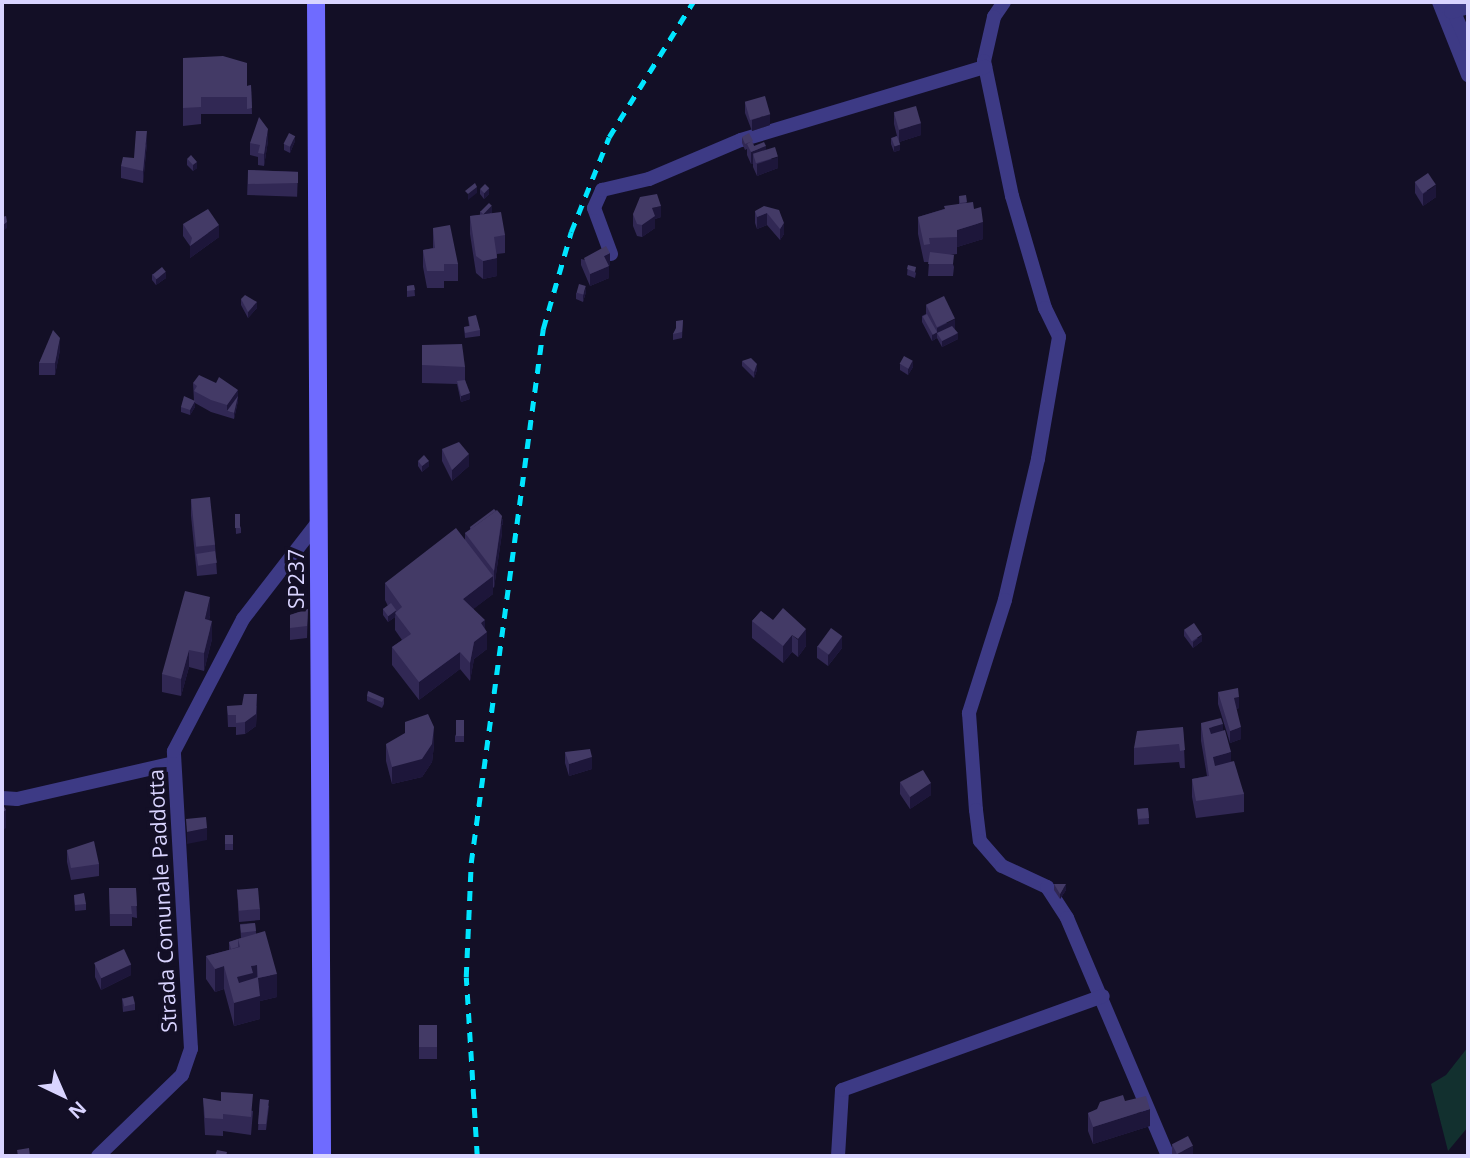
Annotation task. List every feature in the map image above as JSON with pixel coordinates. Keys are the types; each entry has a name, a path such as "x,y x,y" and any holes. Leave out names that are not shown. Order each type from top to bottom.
{"main road":[{"name":"SP237","path":"316,2 322,1156"}],"street":[{"path":"1004,2 994,17 985,67 1012,196 1045,308 1059,337 1038,459 1011,575 969,713 980,841 1002,866 1047,887 1067,918 1104,996 1168,1156"},
{"path":"1444,5 1468,7"},
{"path":"1444,5 1468,44"},
{"path":"1444,5 1468,75"},
{"path":"611,254 594,208 602,190 649,179 741,140 985,67"},
{"name":"Strada Comunale Paddotta","path":"98,1156 182,1075 191,1049 174,763 180,735 243,619 318,522"},
{"path":"2,798 17,799 174,763"},
{"path":"838,1156 842,1090 1104,996"}],"green space":[{"path":"1468,1047 1468,1127 1448,1151 1431,1084 1446,1075"}],"building":[{"path":"223,56 247,63 247,97 201,97 201,107 183,108 183,58"},
{"path":"251,85 252,108 247,109 247,86"},
{"path":"765,96 770,114 750,120 745,102"},
{"path":"916,106 921,123 899,130 894,112"},
{"path":"259,117 268,129 264,154 258,153 260,145 250,143"},
{"path":"136,131 147,131 143,171 121,166 123,157 134,158"},
{"path":"289,133 295,136 290,147 284,144"},
{"path":"749,133 753,141 745,144 742,137"},
{"path":"897,136 900,144 895,147 891,138"},
{"path":"752,141 754,146 764,142 766,146 751,152 747,144"},
{"path":"775,147 778,157 756,163 753,154"},
{"path":"191,155 197,162 193,165 187,159"},
{"path":"248,170 298,172 298,183 248,184"},
{"path":"1428,173 1436,185 1423,194 1415,182"},
{"path":"475,183 477,187 468,194 465,191"},
{"path":"485,184 489,188 484,193 480,189"},
{"path":"657,194 661,206 652,208 655,216 642,225 637,224 633,214 640,197"},
{"path":"966,195 967,202 960,203 959,196"},
{"path":"973,202 974,209 981,207 983,222 957,230 957,237 929,238 930,244 924,245 918,217 945,209 944,206"},
{"path":"489,203 492,206 483,214 481,211"},
{"path":"764,206 779,210 784,223 780,229 767,213 757,217 755,211"},
{"path":"208,209 219,225 190,246 192,238 183,224"},
{"path":"501,212 505,235 494,237 497,258 483,261 476,256 470,216"},
{"path":"6,216 7,222 2,226 2,217"},
{"path":"450,225 458,264 444,264 444,271 427,271 423,250 435,248 433,228"},
{"path":"606,246 610,253 604,256 609,266 590,274 584,258"},
{"path":"930,252 954,255 953,264 928,264"},
{"path":"908,265 916,267 915,272 907,269"},
{"path":"162,267 166,272 156,279 153,275"},
{"path":"579,284 586,286 583,295 577,293"},
{"path":"414,285 415,290 407,291 407,286"},
{"path":"245,295 257,302 248,312 241,299"},
{"path":"944,296 955,318 937,327 926,305"},
{"path":"927,314 937,332 933,335 923,316"},
{"path":"476,315 480,330 465,333 464,327 470,326 468,317"},
{"path":"683,320 682,332 673,334 676,321"},
{"path":"952,326 958,333 942,341 937,333"},
{"path":"53,330 60,338 55,363 39,363"},
{"path":"462,344 465,367 422,365 422,345"},
{"path":"904,356 913,361 908,369 900,364"},
{"path":"751,358 757,364 754,372 742,361"},
{"path":"199,375 216,383 219,377 238,390 227,405 211,400 194,391 197,386 193,383"},
{"path":"465,380 470,393 461,396 457,381"},
{"path":"184,396 195,401 190,410 181,407"},
{"path":"238,396 234,413 227,411"},
{"path":"459,442 469,454 452,470 442,449"},
{"path":"424,455 429,461 422,466 418,461"},
{"path":"210,497 215,545 196,547 191,499"},
{"path":"494,509 496,511 471,529 470,527"},
{"path":"497,510 502,516 494,571 465,533"},
{"path":"235,514 240,514 240,528 235,528"},
{"path":"456,528 493,576 463,599 485,620 481,623 487,632 474,642 470,663 460,652 419,682 392,647 411,634 395,613 402,607 385,583"},
{"path":"215,551 217,563 198,566 196,554"},
{"path":"185,591 210,597 205,619 212,621 204,653 189,650 181,679 162,674"},
{"path":"391,603 396,610 388,616 383,609"},
{"path":"783,608 806,629 798,639 792,635 783,646 752,621 761,611 773,620"},
{"path":"308,609 307,626 290,628 290,615"},
{"path":"1194,623 1202,635 1192,641 1184,630"},
{"path":"831,628 842,636 829,655 817,647"},
{"path":"1238,688 1239,697 1234,698 1241,727 1230,731 1218,692"},
{"path":"368,691 384,698 382,702 367,696"},
{"path":"244,694 257,694 256,714 245,722 236,723 236,715 228,715 227,706 242,705"},
{"path":"428,714 434,727 432,744 422,759 392,767 386,744 405,733 405,722"},
{"path":"1221,718 1223,724 1209,728 1211,734 1225,730 1231,752 1213,757 1215,766 1234,761 1244,794 1196,801 1192,779 1209,776 1201,723"},
{"path":"456,720 464,720 464,736 456,736"},
{"path":"1183,727 1185,750 1180,751 1179,744 1134,748 1137,731"},
{"path":"590,749 592,757 569,764 565,752"},
{"path":"923,770 931,783 910,797 900,782"},
{"path":"1148,808 1149,818 1138,819 1137,809"},
{"path":"206,817 207,828 187,832 186,819"},
{"path":"225,835 233,835 233,844 225,844"},
{"path":"94,841 99,864 71,868 67,850"},
{"path":"1054,884 1066,884 1060,894"},
{"path":"109,888 136,888 137,906 131,906 132,914 110,914"},
{"path":"258,888 260,909 239,911 237,890"},
{"path":"84,893 86,904 75,905 74,895"},
{"path":"255,923 256,931 241,933 240,925"},
{"path":"265,931 277,974 258,978 260,996 234,1003 224,966 215,969 206,956 240,947 238,939","holes":["257,965 258,977 239,983 237,977 253,973 251,966"]},
{"path":"238,939 238,947 231,949 229,942"},
{"path":"124,949 131,964 101,978 94,963"},
{"path":"133,996 135,1004 124,1006 122,999"},
{"path":"419,1025 437,1025 437,1047 419,1047"},
{"path":"221,1092 253,1094 251,1117 223,1114 223,1119 205,1118 203,1098 221,1101"},
{"path":"1123,1095 1125,1101 1146,1096 1150,1109 1093,1127 1088,1113 1097,1109 1100,1102"},
{"path":"260,1099 269,1100 266,1124 258,1124"},
{"path":"1188,1136 1193,1146 1177,1154 1172,1144"},
{"path":"29,1148 30,1156 18,1156 17,1150"},
{"path":"217,1150 227,1152 226,1156 215,1156"}],"railway":[{"path":"477,1156 466,977 471,863 543,329 571,232 609,137 693,2"}]}
